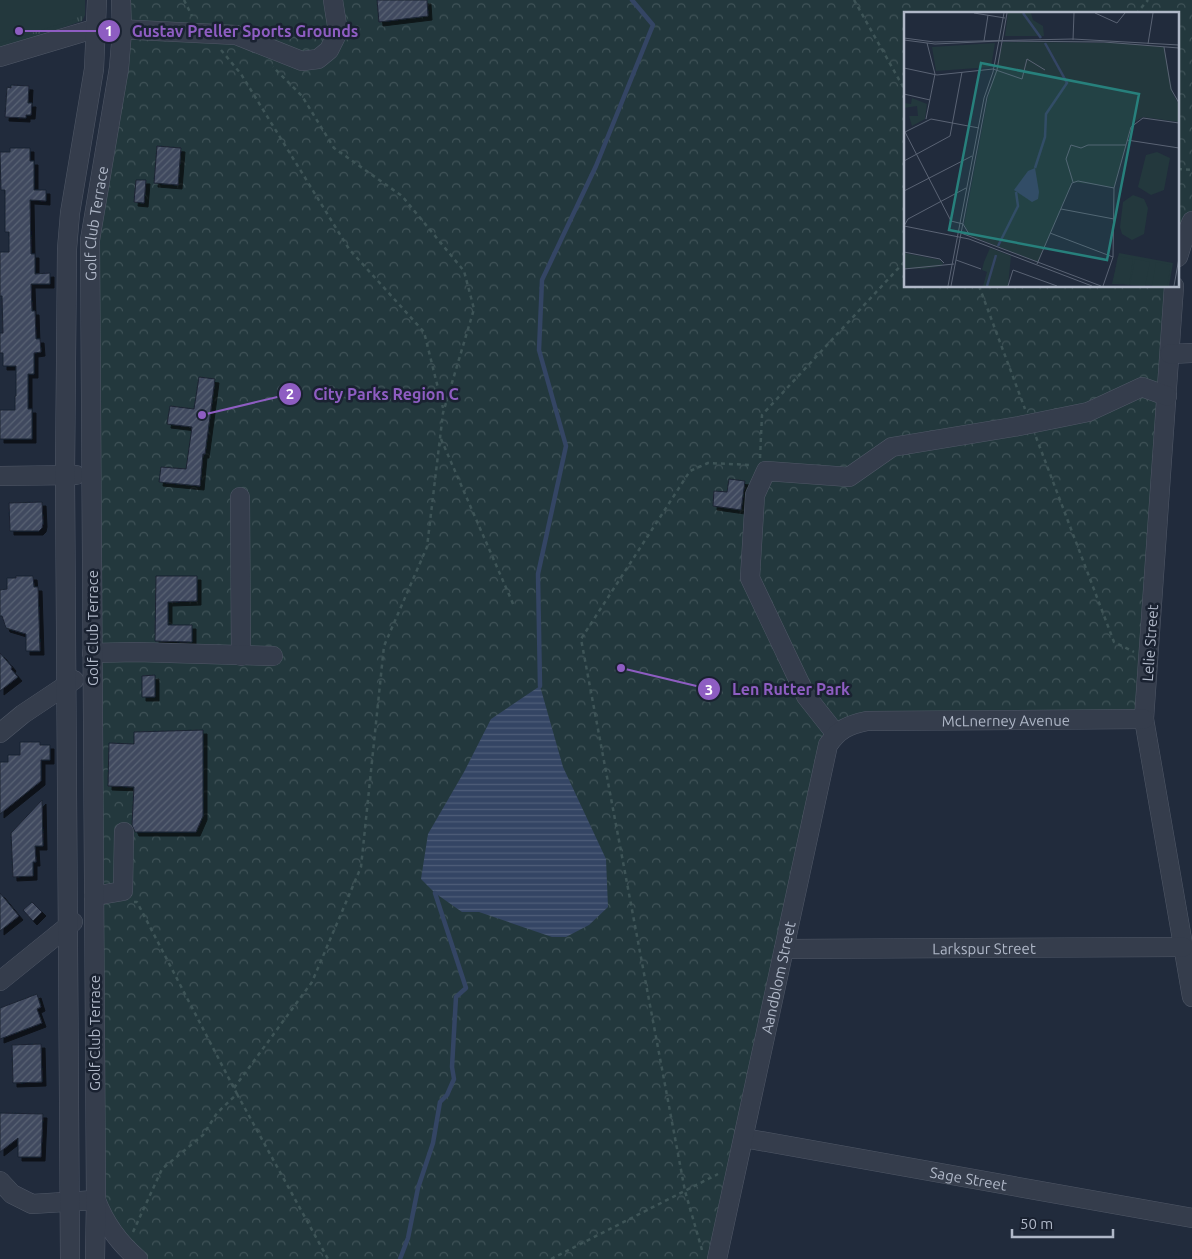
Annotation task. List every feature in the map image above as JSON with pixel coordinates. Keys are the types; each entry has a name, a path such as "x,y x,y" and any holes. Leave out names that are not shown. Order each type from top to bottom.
{"street":[{"name":"Golf Club Terrace","path":"70,1259 67,927 68,685 65,475 67,249 70,213 94,69 98,0"},
{"name":"Golf Club Terrace","path":"94,1259 96,1200 90,240 119,68 122,31 121,0"},
{"path":"0,57 96,28 122,31 236,35 302,61 318,59 329,50 338,32 333,0"},
{"path":"1180,250 1184,236 1192,221"},
{"name":"Lelie Street","path":"1174,288 1144,719 1192,996"},
{"path":"1170,354 1192,353"},
{"path":"836,734 806,696 750,578 754,495 766,471 849,477 892,447 1088,412 1142,387 1167,396"},
{"path":"0,476 92,474"},
{"path":"240,497 241,656"},
{"path":"0,733 23,714 68,685 92,660 136,652 273,656"},
{"name":"McLnerney Avenue","path":"836,734 846,727 867,721 1144,719"},
{"name":"Aandblom Street","path":"710,1255 744,1138 828,745 836,734"},
{"path":"0,981 67,927 94,902 123,892 124,832"},
{"name":"Larkspur Street","path":"784,949 1183,948"},
{"name":"Sage Street","path":"744,1138 1192,1218"},
{"path":"0,1181 12,1194 32,1204 96,1200 106,1223 121,1244 138,1259"}],"path":[{"path":"184,0 190,15 198,21"},
{"path":"854,0 904,88"},
{"path":"1138,12 1148,0"},
{"path":"216,45 241,74 349,248 424,332 443,409"},
{"path":"234,1088 312,982 361,867 384,646 427,547 443,413 474,310 464,272 402,196 334,148 302,96 271,66"},
{"path":"760,465 762,415 904,262"},
{"path":"980,288 1114,642 1136,654"},
{"path":"440,437 514,606"},
{"path":"710,1255 685,1192 581,639 690,471 708,463 753,465"},
{"path":"128,902 137,902 237,1094 328,1259"},
{"path":"121,1244 132,1234 162,1169 203,1135 217,1113 237,1094"},
{"path":"551,1259 737,1165"}],"green space":[{"path":"0,0 85,0 85,15 82,21 0,49"},
{"path":"0,0 76,0 76,19 0,43"},
{"path":"129,0 1192,0 1192,213 1180,234 1180,12 904,12 904,288 1170,288 1140,715 841,725 712,1259 148,1259 140,1255 104,1210 98,240"}],"water":[{"path":"540,686 563,767 606,859 608,907 589,925 566,937 552,937 479,912 462,912 435,893 421,879 428,834 464,772 491,719"}],"building":[{"path":"377,0 427,0 428,16 379,22"},
{"path":"11,85 29,86 28,103 32,103 31,115 26,115 26,118 5,117 7,87 11,88"},
{"path":"157,146 181,148 178,185 154,183"},
{"path":"10,148 30,148 30,161 34,161 34,190 46,190 46,201 30,200 31,254 35,254 35,274 50,273 50,284 31,284 32,311 35,311 36,339 40,339 41,352 34,353 34,374 28,374 28,409 32,409 32,439 0,439 0,410 15,410 16,396 16,366 3,366 3,353 0,353 0,333 3,333 2,296 0,296 0,252 9,252 9,232 5,232 5,190 1,190 0,152 10,152"},
{"path":"136,180 146,180 144,203 134,202"},
{"path":"199,377 215,379 200,486 159,482 161,467 186,469 192,427 167,424 170,406 194,409"},
{"path":"729,479 745,481 741,510 713,506 714,491 727,492"},
{"path":"42,502 43,523 39,531 10,531 9,503"},
{"path":"16,576 33,576 34,587 38,587 40,651 26,651 26,634 6,628 2,616 0,616 0,590 7,589 7,578 16,578"},
{"path":"156,576 197,576 197,601 168,602 168,625 192,625 192,642 155,641"},
{"path":"0,653 18,677 0,691"},
{"path":"155,675 155,697 142,697 142,676"},
{"path":"203,730 203,816 196,832 135,832 132,825 134,787 108,786 109,743 134,744 134,732"},
{"path":"20,742 40,742 40,745 50,745 50,760 41,760 41,781 0,814 0,762 8,762 8,755 20,755"},
{"path":"42,800 43,846 35,846 36,862 33,862 33,876 13,877 11,833"},
{"path":"0,893 19,916 0,931"},
{"path":"32,902 42,912 33,921 23,910"},
{"path":"37,994 41,1007 37,1009 42,1023 0,1039 0,1008"},
{"path":"41,1044 42,1082 13,1083 12,1045"},
{"path":"0,1113 43,1114 41,1157 18,1157 18,1138 0,1152"}],"waterway":[{"path":"540,686 538,574 566,446 539,350 542,280 596,166 653,25 632,0"},
{"path":"400,1259 408,1238 418,1188 433,1143 440,1102 447,1095 454,1079 452,1067 456,997 466,988 435,893"}],"place":[{"name":"Gustav Preller Sports Grounds","path":"19,31"},
{"name":"City Parks Region C","path":"202,415"},
{"name":"Len Rutter Park","path":"621,668"}]}
